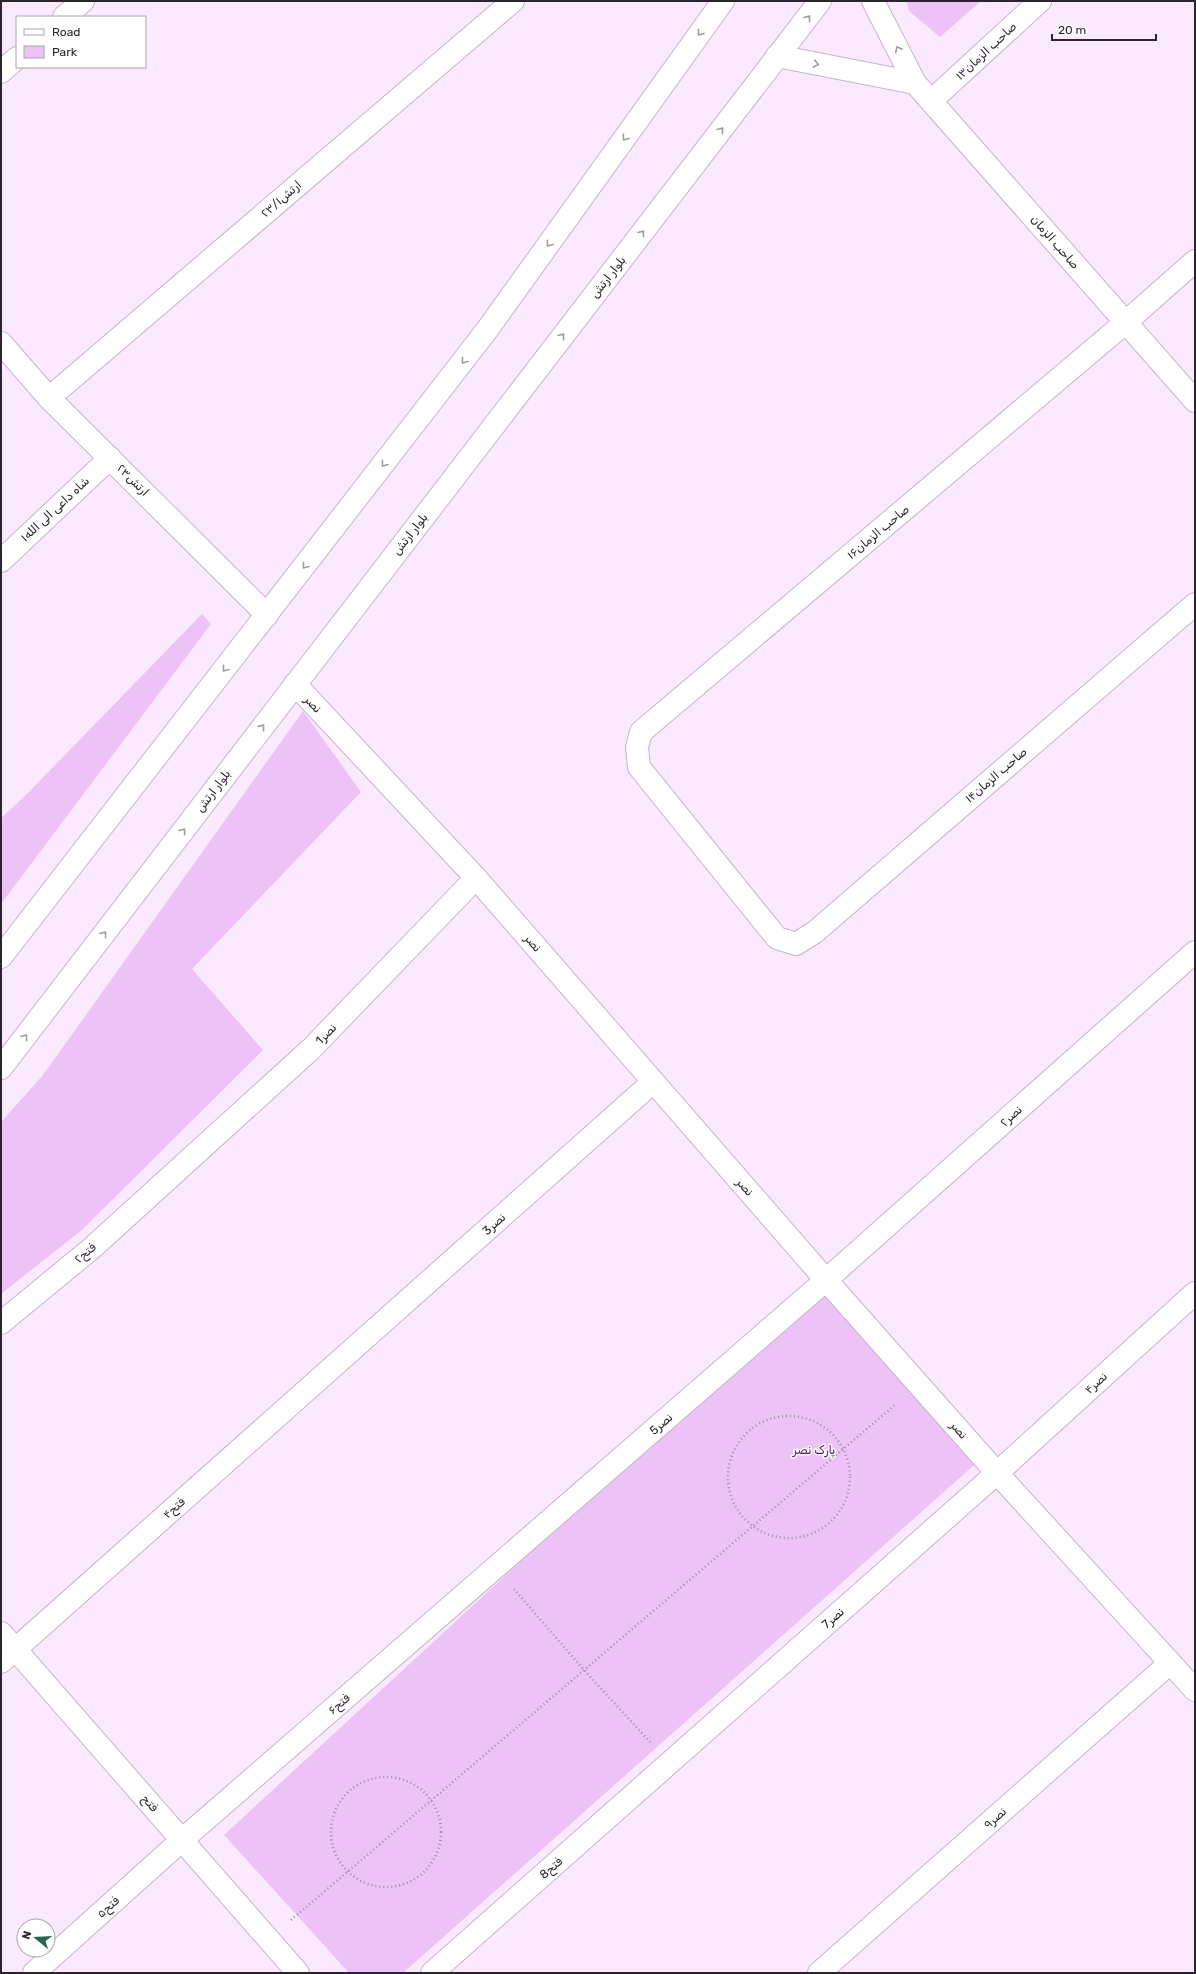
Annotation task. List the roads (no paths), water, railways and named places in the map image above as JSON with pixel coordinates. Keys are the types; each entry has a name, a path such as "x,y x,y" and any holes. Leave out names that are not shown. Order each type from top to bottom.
{"street":[{"path":"65,16 83,1"},
{"name":"۲۳/۱ارتش","path":"49,398 513,1"},
{"path":"1,958 487,330 723,1"},
{"name":"بلوار ارتش","path":"1,1068 820,1"},
{"name":"صاحب الزمان","path":"873,1 916,83 1195,401"},
{"name":"صاحب الزمان۱۳","path":"931,101 1040,1"},
{"path":"777,56 916,83"},
{"path":"1,72 16,59"},
{"name":"صاحب الزمان۱۶","path":"796,944 777,938 638,767 637,747 641,732 1126,322 1195,261"},
{"name":"ارتش۲۳","path":"1,344 49,398 267,615"},
{"name":"شاه داعی الی الله۱","path":"1,561 110,458"},
{"name":"صاحب الزمان۱۴","path":"796,944 814,932 1195,604"},
{"name":"نصر","path":"295,684 476,878 826,1280 998,1473 1195,1690"},
{"name":"1نصر","path":"166,1181 311,1049 476,878"},
{"name":"نصر۲","path":"826,1280 1195,952"},
{"name":"3نصر","path":"334,1366 653,1082"},
{"name":"۲فتح","path":"1,1322 92,1248 166,1181"},
{"name":"5نصر","path":"496,1568 826,1280"},
{"name":"۴نصر","path":"998,1473 1195,1292"},
{"name":"فتح۴","path":"8,1656 334,1366"},
{"name":"7نصر","path":"669,1763 998,1473"},
{"name":"۶فتح","path":"182,1840 496,1568"},
{"name":"فتح","path":"1,1633 8,1656 182,1840 298,1973"},
{"name":"۹نصر","path":"820,1973 1170,1663"},
{"name":"8فتح","path":"432,1973 669,1763"},
{"name":"۵فتح","path":"34,1973 182,1840"}],"park label":[{"name":"پارک نصر","path":"814,1450"}]}
